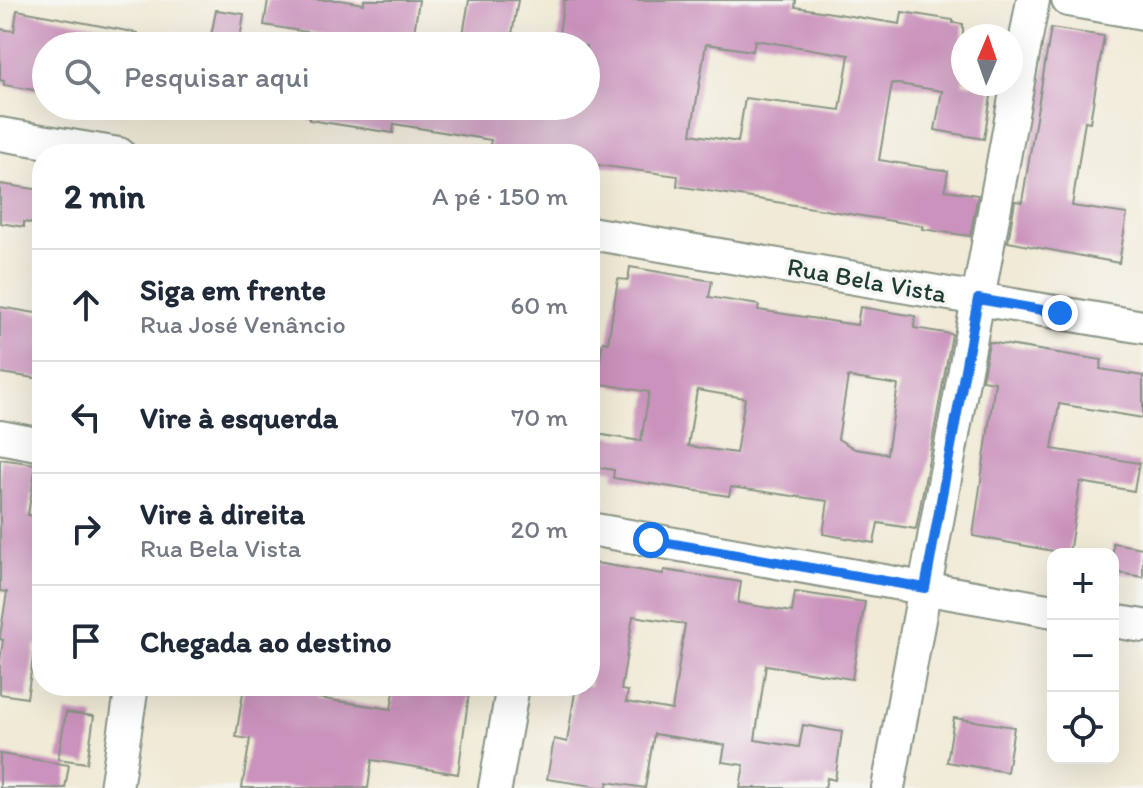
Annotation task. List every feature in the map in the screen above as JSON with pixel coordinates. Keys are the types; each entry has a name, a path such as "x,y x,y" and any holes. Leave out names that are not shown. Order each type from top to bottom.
{"street":[{"path":"888,788 1033,0"},
{"path":"1068,0 1143,13"},
{"path":"0,134 60,144"},
{"name":"Rua Bela Vista","path":"600,235 1143,327"},
{"path":"0,437 32,443"},
{"path":"600,531 1047,610"},
{"path":"1119,622 1143,626"},
{"path":"116,788 130,696"},
{"path":"495,788 511,696"}],"building":[{"path":"268,0 340,0 364,4 364,0 419,0 414,32 306,32 264,25"},
{"path":"469,0 518,0 512,32 463,32"},
{"path":"564,0 796,0 795,7 900,24 902,12 953,20 953,23 963,24 951,24 951,96 991,96 984,139 935,130 942,91 892,83 879,160 948,171 945,190 978,195 970,236 677,186 678,176 600,165 600,144 490,144 491,140 394,124 393,133 309,120 600,120 600,32 559,32","holes":["755,40 849,55 840,110 745,98 738,142 691,134 706,44 753,51"]},
{"path":"17,10 133,32 32,32 32,90 4,85 4,81 0,80 0,29 14,31"},
{"path":"216,10 244,14 241,32 212,32"},
{"path":"1051,28 1104,36 1090,122 1085,121 1072,206 1127,214 1119,263 1008,242 1015,201 1022,202"},
{"path":"0,184 32,189 32,223 24,222 24,227 0,223"},
{"path":"630,267 712,281 709,297 759,305 758,310 857,325 860,307 915,316 914,328 952,334 916,529 878,523 874,543 823,534 828,501 731,487 729,496 613,478 614,470 600,468 600,435 641,441 649,392 600,384 603,342 608,343 618,279 628,280","holes":["848,377 898,385 887,454 855,449 838,439","697,390 745,398 736,453 688,446"]},
{"path":"0,307 32,312 32,378 0,373"},
{"path":"989,342 1102,360 1100,369 1143,376 1143,418 1059,404 1052,449 1139,463 1134,491 1080,482 1070,548 1047,550 973,536 995,382 982,380"},
{"path":"0,459 32,463 28,515 32,516 32,665 27,698 0,694 3,640 0,636 7,592 0,591"},
{"path":"1113,543 1143,548 1143,577 1119,573 1119,548 1113,548"},
{"path":"600,564 741,582 738,603 792,612 795,592 865,602 852,679 766,665 755,740 799,747 803,725 842,732 835,780 827,778 825,788 740,788 744,765 722,762 725,745 654,734 645,788 608,782 606,788 547,779 554,739 567,742 574,696 600,696","holes":["633,616 685,624 672,710 626,702 628,691 621,690"]},
{"path":"242,696 317,696 391,709 393,696 469,696 458,774 372,760 368,788 242,788 250,739 236,737"},
{"path":"66,712 94,716 87,763 58,759"},
{"path":"954,718 1014,727 1007,772 947,762"},
{"path":"0,754 69,765 65,788 0,788"}],"route":[{"path":"651,540 925,588 978,299 1060,313"}]}
